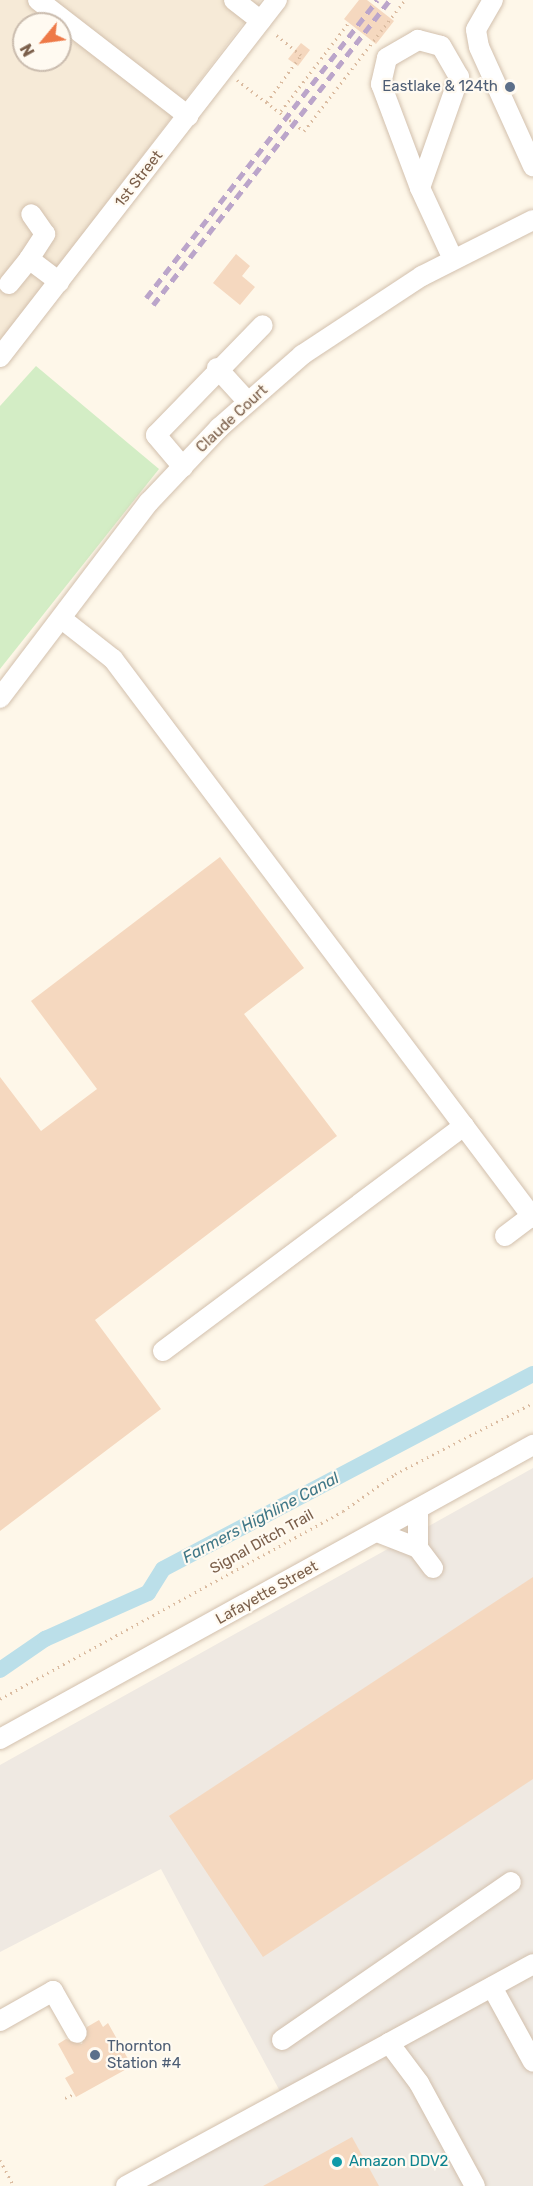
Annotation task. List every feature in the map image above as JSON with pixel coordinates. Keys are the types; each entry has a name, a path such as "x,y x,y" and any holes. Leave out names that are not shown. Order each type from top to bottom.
{"street":[{"path":"38,0 188,116"},
{"path":"234,0 261,21"},
{"name":"1st Street","path":"0,357 277,0"},
{"path":"493,0 476,30 479,47 531,156"},
{"path":"420,188 459,77 441,46 418,40 387,58 381,84 420,188 453,259"},
{"path":"9,284 45,234 31,214"},
{"name":"Claude Court","path":"0,698 149,502 248,402 302,355 453,259 533,220"},
{"path":"29,259 59,282"},
{"path":"183,467 156,435 217,368 262,326"},
{"path":"217,368 248,402"},
{"path":"62,619 113,659 532,1217 505,1236"},
{"path":"163,1351 464,1126"},
{"name":"Lafayette Street","path":"0,1739 533,1445"},
{"path":"418,1509 418,1548"},
{"path":"377,1532 418,1548 433,1568"},
{"path":"282,2040 511,1882"},
{"path":"126,2186 149,2181 389,2043 533,1964"},
{"path":"492,1987 533,2062"},
{"path":"0,2020 53,1991 77,2033"},
{"path":"389,2043 419,2083 475,2186"}],"path":[{"path":"237,80 304,130 405,0"},
{"path":"261,21 301,55 267,102"},
{"path":"280,112 348,22"},
{"path":"374,39 380,44"},
{"name":"Signal Ditch Trail","path":"0,1699 342,1511 395,1474 533,1403"},
{"path":"65,2098 74,2094"},
{"path":"0,2160 14,2186"}],"shaded area":[{"path":"0,0 261,0 0,343"},
{"path":"533,1468 533,2186 118,2186 283,2097 161,1869 0,1952 0,1765"}],"green space":[{"path":"36,366 159,469 0,669 0,406"}],"building":[{"path":"359,0 367,0 394,21 376,44 344,19"},
{"path":"301,43 310,50 298,66 288,59"},
{"path":"236,254 250,266 242,276 255,287 240,305 213,283"},
{"path":"220,857 304,968 244,1014 337,1136 95,1320 161,1409 0,1531 0,1077 41,1131 97,1089 31,1001"},
{"path":"533,1577 533,1779 263,1957 169,1816"},
{"name":"Thornton Station #4","path":"99,2020 103,2027 108,2023 132,2066 76,2097 65,2078 74,2073 58,2044 66,2039 82,2044 87,2027"},
{"name":"Amazon DDV2","path":"352,2137 379,2186 263,2186"}],"waterway":[{"name":"Farmers Highline Canal","path":"0,1670 45,1639 148,1593 163,1569 533,1374"}],"railway":[{"path":"146,298 377,0"},
{"path":"153,305 390,0"}],"place":[{"name":"Eastlake & 124th","path":"510,87"},
{"name":"Thornton Station #4","path":"95,2055"},
{"name":"Amazon DDV2","path":"337,2162"}]}
